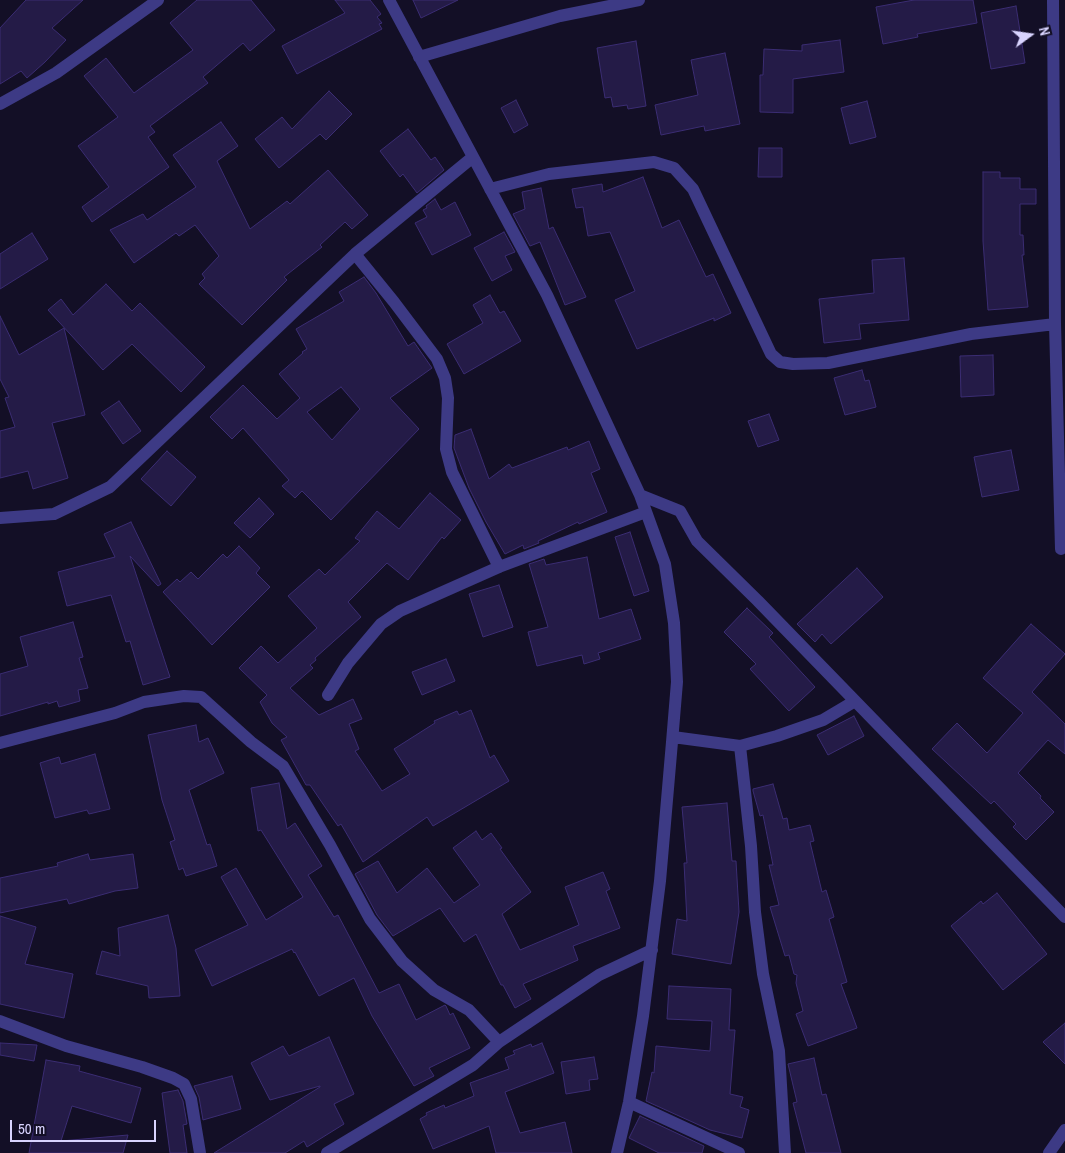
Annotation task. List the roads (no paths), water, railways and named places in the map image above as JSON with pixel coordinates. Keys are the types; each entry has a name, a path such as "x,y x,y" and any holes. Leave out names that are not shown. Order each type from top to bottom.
{"street":[{"path":"0,104 56,73 158,0"},
{"path":"389,0 547,295 640,495 665,564 674,623 677,682 673,737 652,950 629,1102 617,1153"},
{"path":"419,57 560,16 639,0"},
{"path":"1053,0 1060,247 1055,324 1061,550"},
{"path":"0,518 54,514 110,487 355,254 473,157"},
{"path":"490,189 549,174 654,162 674,168 693,189 771,354 780,362 793,364 828,363 971,334 1055,324"},
{"path":"355,254 437,359 444,378 448,398 446,449 452,472 499,567"},
{"path":"640,495 680,511 697,541 1065,917"},
{"path":"328,695 348,663 381,624 400,611 499,567 646,512"},
{"path":"0,743 115,713 144,702 184,696 201,697 252,742 283,766 370,919 402,961 434,990 469,1010 499,1042"},
{"path":"673,737 740,746 777,736 823,720 855,701"},
{"path":"740,746 751,846 755,912 763,974 778,1051 785,1153"},
{"path":"327,1153 473,1065 499,1042 599,975 652,950"},
{"path":"0,1021 66,1046 150,1070 184,1084 191,1099 200,1153"},
{"path":"629,1102 739,1153"},
{"path":"1049,1153 1065,1130"}]}
